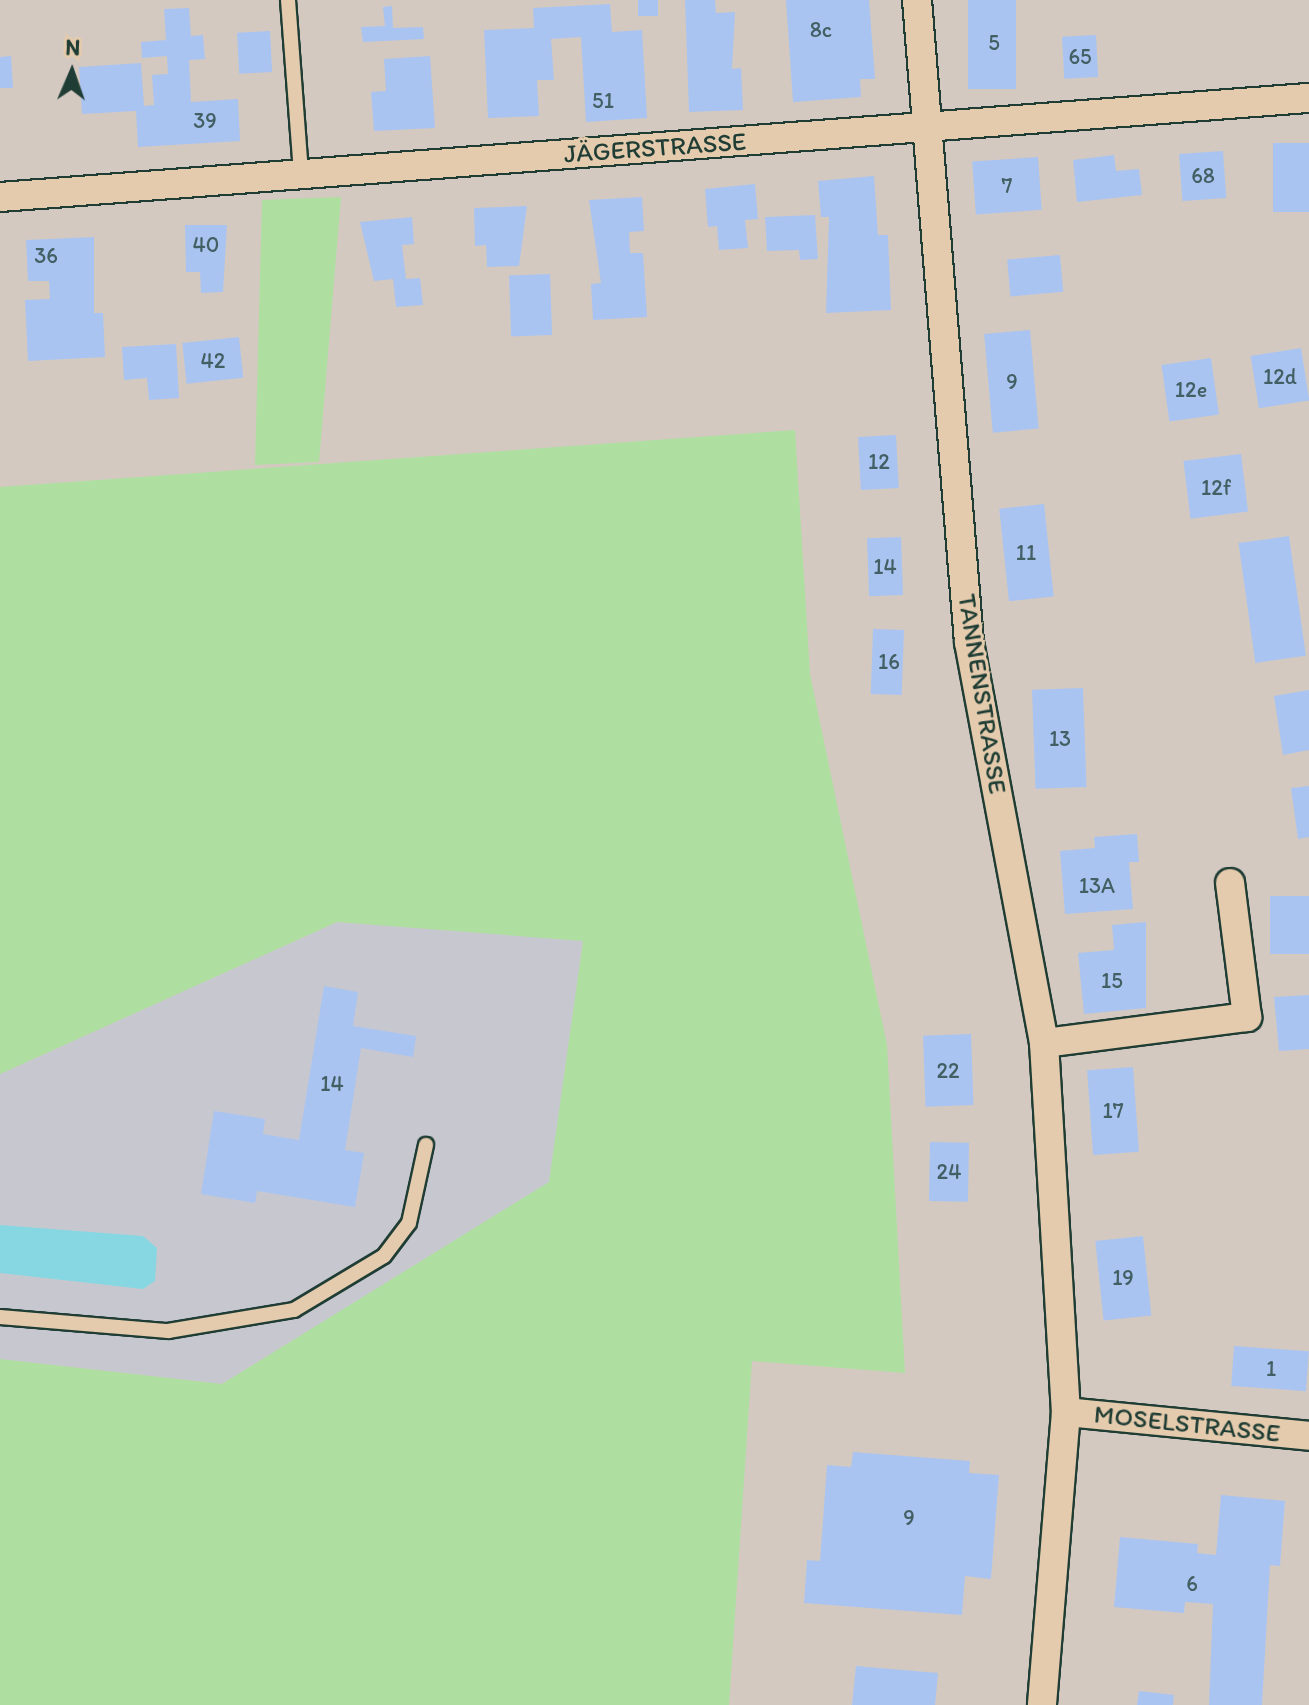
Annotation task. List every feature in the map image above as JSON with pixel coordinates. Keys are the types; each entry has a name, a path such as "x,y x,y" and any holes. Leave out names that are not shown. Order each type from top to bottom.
{"street":[{"name":"TANNENSTRASSE","path":"917,0 969,642 1044,1043 1059,1385 1066,1412 1042,1705"},
{"name":"JÄGERSTRASSE","path":"0,197 927,130 1309,98"},
{"path":"1044,1043 1247,1017 1230,883"},
{"name":"MOSELSTRASSE","path":"1066,1412 1309,1436"}],"lane":[{"path":"288,0 301,173"},
{"path":"0,1317 168,1331 294,1310 384,1256 409,1223 426,1145"}],"shaded area":[{"path":"337,922 583,940 550,1182 222,1384 0,1359 0,1074"}],"green space":[{"path":"341,197 319,462 255,465 262,200"},
{"path":"795,430 810,674 887,1045 905,1373 752,1361 729,1705 0,1705 0,1359 222,1384 549,1182 583,941 337,922 0,1074 0,487"}],"water":[{"path":"0,1225 143,1236 157,1248 155,1281 143,1289 0,1273"}],"building":[{"path":"638,0 658,0 658,16 638,16"},
{"path":"685,0 715,0 716,13 735,12 732,69 741,68 743,110 689,112"},
{"path":"786,0 869,0 875,79 860,79 861,97 793,102"},
{"path":"968,0 1016,0 1016,89 968,89"},
{"path":"610,4 612,32 642,30 647,118 586,122 581,37 551,39 554,80 537,80 539,116 488,118 484,30 534,28 533,8"},
{"path":"392,6 393,28 423,27 424,39 363,42 361,27 385,26 383,7"},
{"path":"189,8 191,36 203,35 205,59 189,60 191,102 238,99 240,141 138,147 136,111 82,114 79,67 141,63 144,106 154,105 152,75 168,74 167,56 142,58 141,42 166,40 164,9"},
{"path":"270,31 272,72 239,74 237,33"},
{"path":"1096,35 1098,77 1064,79 1062,37"},
{"path":"11,56 13,88 0,88 0,57"},
{"path":"430,56 435,128 374,131 371,92 386,91 384,59"},
{"path":"1273,143 1309,143 1309,212 1273,212"},
{"path":"1223,151 1226,198 1182,201 1179,154"},
{"path":"1114,155 1116,171 1139,169 1142,195 1077,202 1073,160"},
{"path":"1038,157 1042,210 976,214 972,162"},
{"path":"874,176 878,235 888,235 891,310 826,313 829,217 821,217 818,181"},
{"path":"755,184 758,219 745,220 748,248 719,250 717,226 708,227 705,189"},
{"path":"642,197 644,231 629,232 630,253 643,253 647,317 593,320 591,284 601,283 589,200"},
{"path":"527,206 519,266 487,267 486,245 475,246 474,208"},
{"path":"815,215 818,259 800,260 799,250 767,251 765,217"},
{"path":"412,217 414,244 402,245 406,279 420,278 423,305 396,307 393,279 374,281 360,222"},
{"path":"185,225 227,225 223,292 201,293 200,272 186,272"},
{"path":"94,237 94,313 103,313 105,357 28,361 25,300 50,299 49,281 28,281 26,240"},
{"path":"1060,255 1063,292 1010,296 1007,260"},
{"path":"550,274 552,335 511,336 509,275"},
{"path":"1030,330 1039,429 993,433 984,334"},
{"path":"239,337 243,378 187,384 182,343"},
{"path":"176,344 179,398 149,400 147,378 124,380 122,347"},
{"path":"1301,348 1309,400 1259,408 1251,356"},
{"path":"1211,358 1219,414 1169,421 1161,365"},
{"path":"896,435 899,488 861,490 858,437"},
{"path":"1241,454 1248,512 1191,519 1183,461"},
{"path":"1044,504 1054,596 1009,601 999,509"},
{"path":"1289,536 1306,656 1255,663 1238,543"},
{"path":"901,537 903,595 869,596 867,538"},
{"path":"873,629 904,630 902,695 871,694"},
{"path":"1083,688 1086,787 1035,789 1032,690"},
{"path":"1309,690 1309,750 1283,755 1274,696"},
{"path":"1309,786 1309,837 1298,839 1291,788"},
{"path":"1137,834 1139,862 1129,862 1133,909 1065,914 1060,851 1095,848 1094,837"},
{"path":"1270,896 1309,896 1309,954 1270,954"},
{"path":"1146,922 1146,1008 1084,1014 1078,953 1114,950 1112,925"},
{"path":"324,986 358,992 353,1026 416,1036 413,1057 361,1048 345,1150 364,1153 355,1207 257,1191 255,1203 201,1194 214,1111 265,1119 263,1134 299,1140"},
{"path":"1309,995 1309,1049 1279,1051 1274,997"},
{"path":"971,1034 973,1105 926,1107 923,1036"},
{"path":"1133,1067 1139,1152 1093,1155 1087,1070"},
{"path":"930,1142 969,1143 968,1202 929,1201"},
{"path":"1143,1236 1151,1316 1104,1321 1095,1241"},
{"path":"1234,1346 1309,1351 1306,1391 1231,1386"},
{"path":"853,1452 970,1461 969,1473 999,1475 991,1579 965,1576 962,1615 804,1603 807,1560 820,1561 827,1465 851,1467"},
{"path":"1221,1495 1285,1501 1280,1566 1270,1565 1262,1705 1209,1705 1213,1604 1185,1602 1184,1613 1114,1607 1120,1537 1198,1544 1197,1553 1216,1555"},
{"path":"856,1666 938,1673 935,1705 852,1705"},
{"path":"1139,1691 1174,1695 1173,1705 1137,1705"}]}
